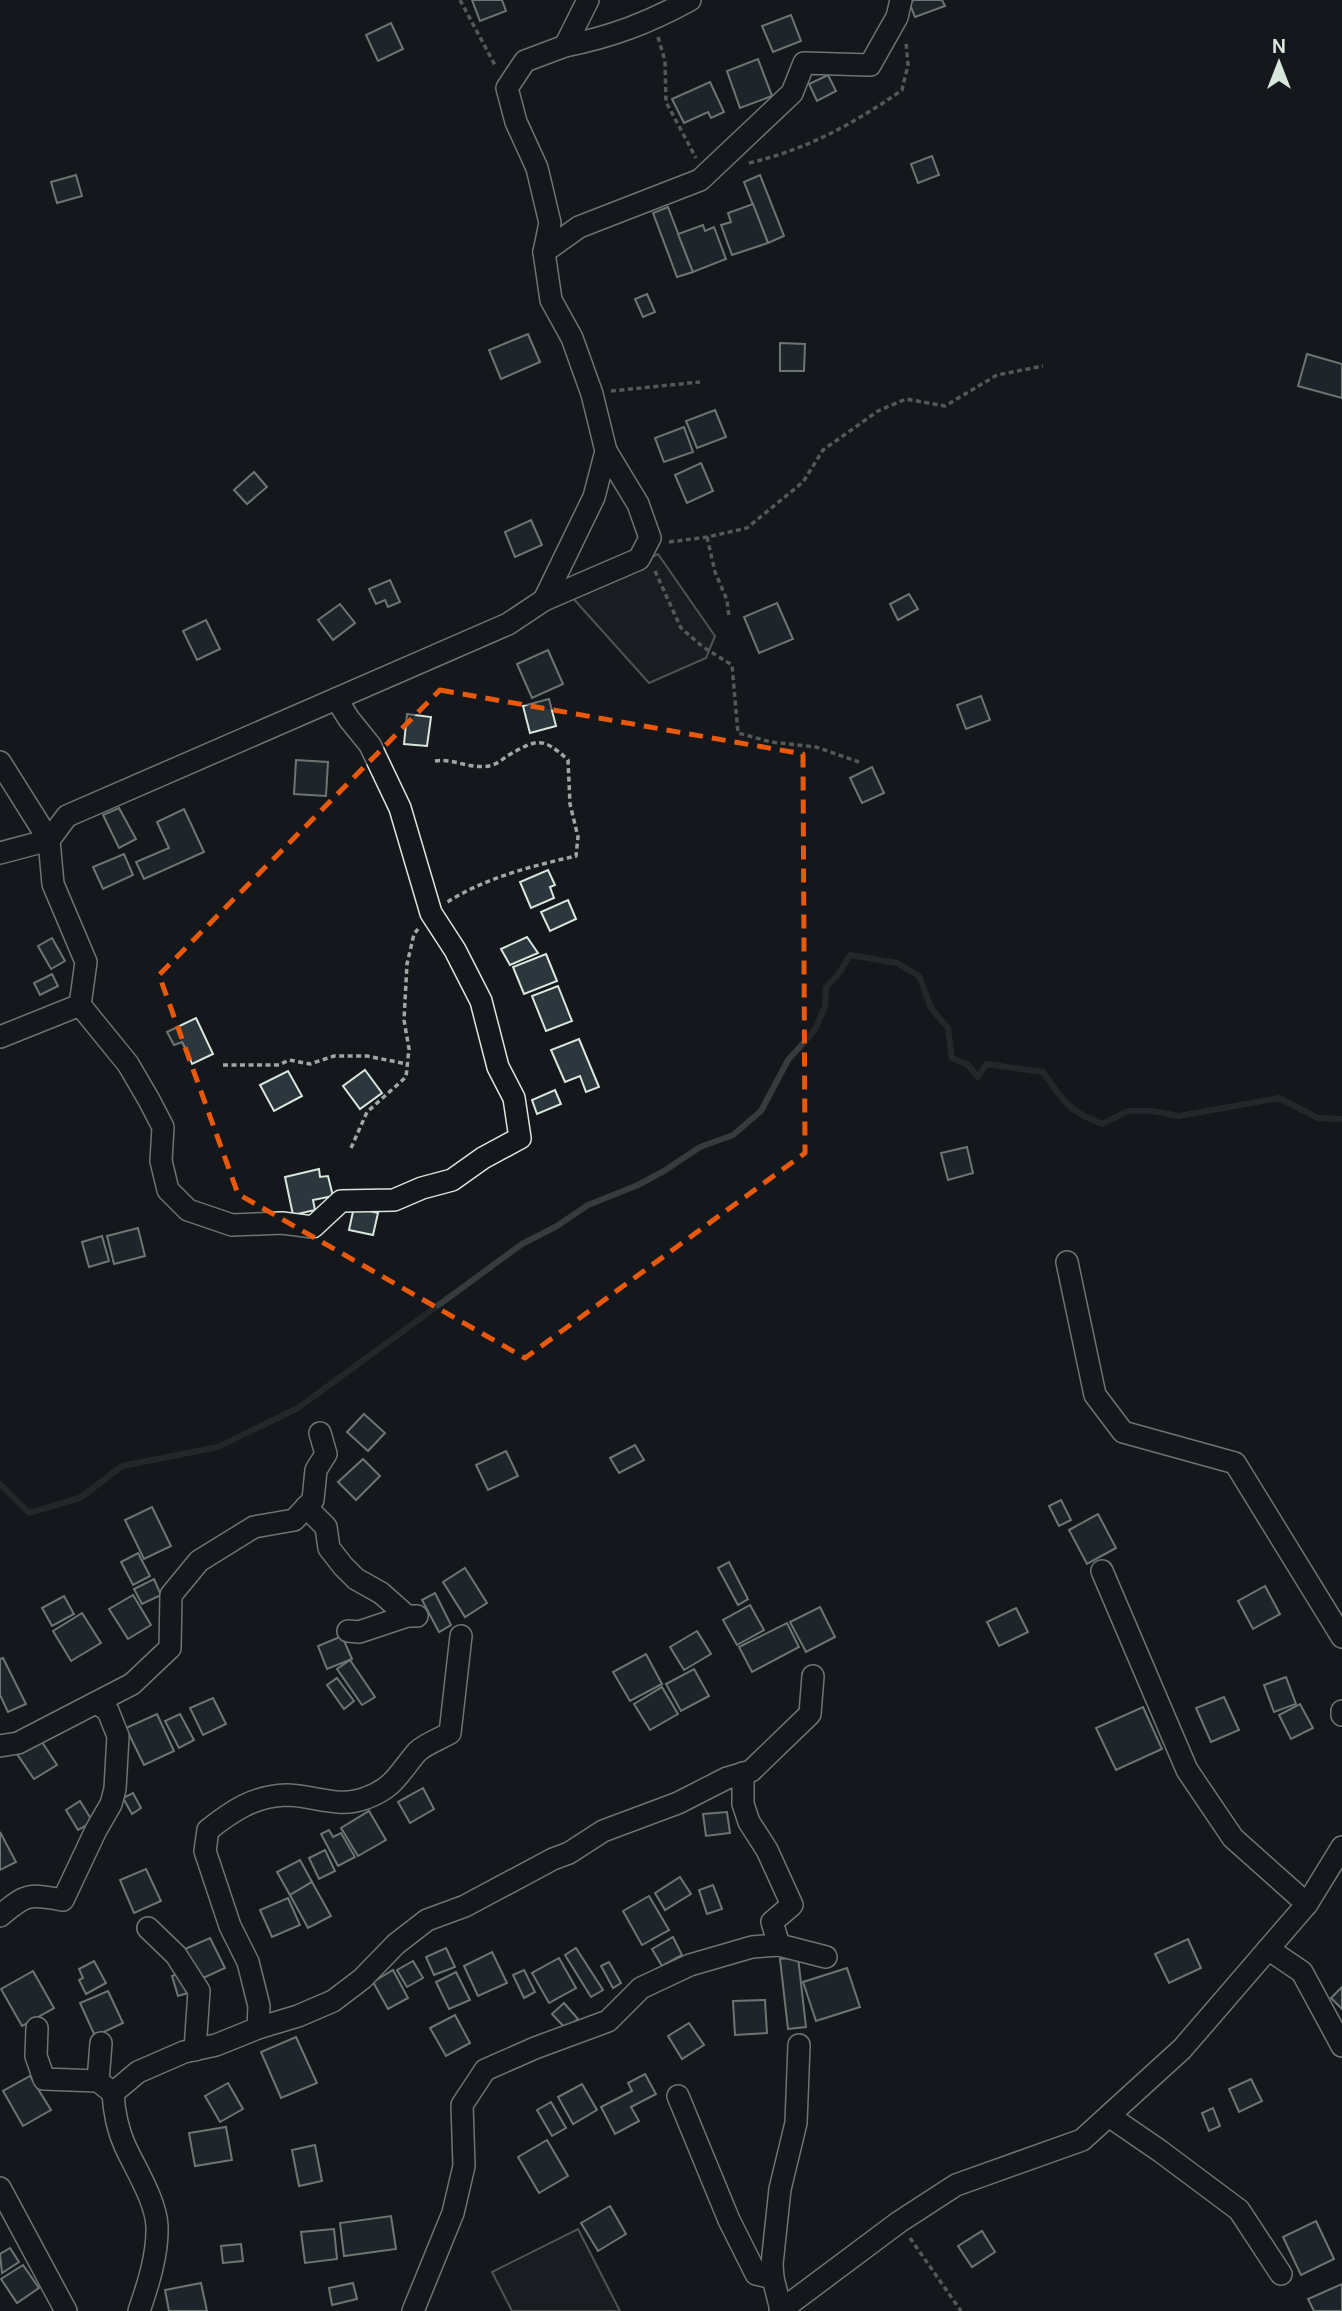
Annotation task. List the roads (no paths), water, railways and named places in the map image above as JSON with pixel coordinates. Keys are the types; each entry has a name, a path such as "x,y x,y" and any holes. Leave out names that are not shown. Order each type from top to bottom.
{"street":[{"path":"565,46 587,0"},
{"path":"0,853 49,840 67,816 508,624 544,600 643,552 650,538 638,504 606,451 592,394 572,338 551,300 544,252 550,223 537,169 516,122 507,88 525,61 565,46 604,38 653,20 690,0"},
{"path":"544,252 579,227 700,180 792,93 804,62 870,65 899,8"},
{"path":"544,600 594,497 606,451"},
{"path":"0,762 49,840 53,884 86,962 80,1005 128,1064 163,1127 161,1161 168,1191 188,1210 232,1225 282,1223 313,1227 341,1201 394,1200 422,1188 452,1180 483,1158 520,1138 514,1098 498,1067 481,1001 455,950 431,913 400,808 370,745 337,700"},
{"path":"0,1037 80,1005"},
{"path":"1067,1262 1096,1395 1116,1423 1123,1432 1235,1463 1342,1637"},
{"path":"0,1746 18,1743 137,1681 170,1648 171,1595 199,1561 254,1527 295,1520 313,1500 316,1470 326,1454 320,1433"},
{"path":"306,1507 326,1527 329,1548 343,1566 356,1579 381,1593 412,1616 359,1632 348,1631"},
{"path":"1102,1571 1187,1770 1233,1838 1307,1904"},
{"path":"258,2028 259,2006 248,1962 230,1926 205,1851 208,1830 250,1801 287,1795 340,1804 363,1800 385,1790 419,1751 450,1733 461,1636"},
{"path":"37,2028 36,2056 44,2079 105,2087 195,2050 298,2016 333,2001 362,1979 396,1944 427,1920 465,1906 569,1853 603,1831 678,1803 727,1779 751,1771 810,1714 813,1676"},
{"path":"0,1916 13,1904 33,1894 63,1900 111,1804 115,1789 118,1736 108,1711 97,1703"},
{"path":"743,1773 743,1804 749,1822 767,1850 792,1905 772,1922 779,1945"},
{"path":"799,2045 796,2123 780,2189 772,2264 781,2310 899,2222 956,2185 1083,2140 1182,2049 1307,1904 1342,1847"},
{"path":"148,1928 176,1955 199,1991 195,2050"},
{"path":"413,2311 453,2213 462,2178 462,2105 485,2070 608,2021 641,1987 690,1965 752,1947 779,1945 826,1957"},
{"path":"1268,1949 1302,1972 1342,2046"},
{"path":"100,2043 105,2087 115,2119 124,2145 143,2181 157,2224 154,2258 139,2311"},
{"path":"678,2096 729,2220 756,2274 773,2278"},
{"path":"1109,2116 1239,2210 1281,2274"},
{"path":"0,2188 66,2311"}],"waterway":[{"path":"0,1484 29,1513 80,1498 122,1466 218,1447 298,1408 522,1244 557,1226 588,1205 638,1185 664,1171 700,1147 733,1135 761,1111 788,1060 815,1030 825,1006 826,987 840,972 850,955 897,963 919,976 931,1008 948,1028 952,1058 968,1065 978,1077 986,1064 1043,1072 1067,1104 1102,1124 1128,1111 1152,1111 1179,1116 1279,1098 1318,1118 1342,1119"}]}
